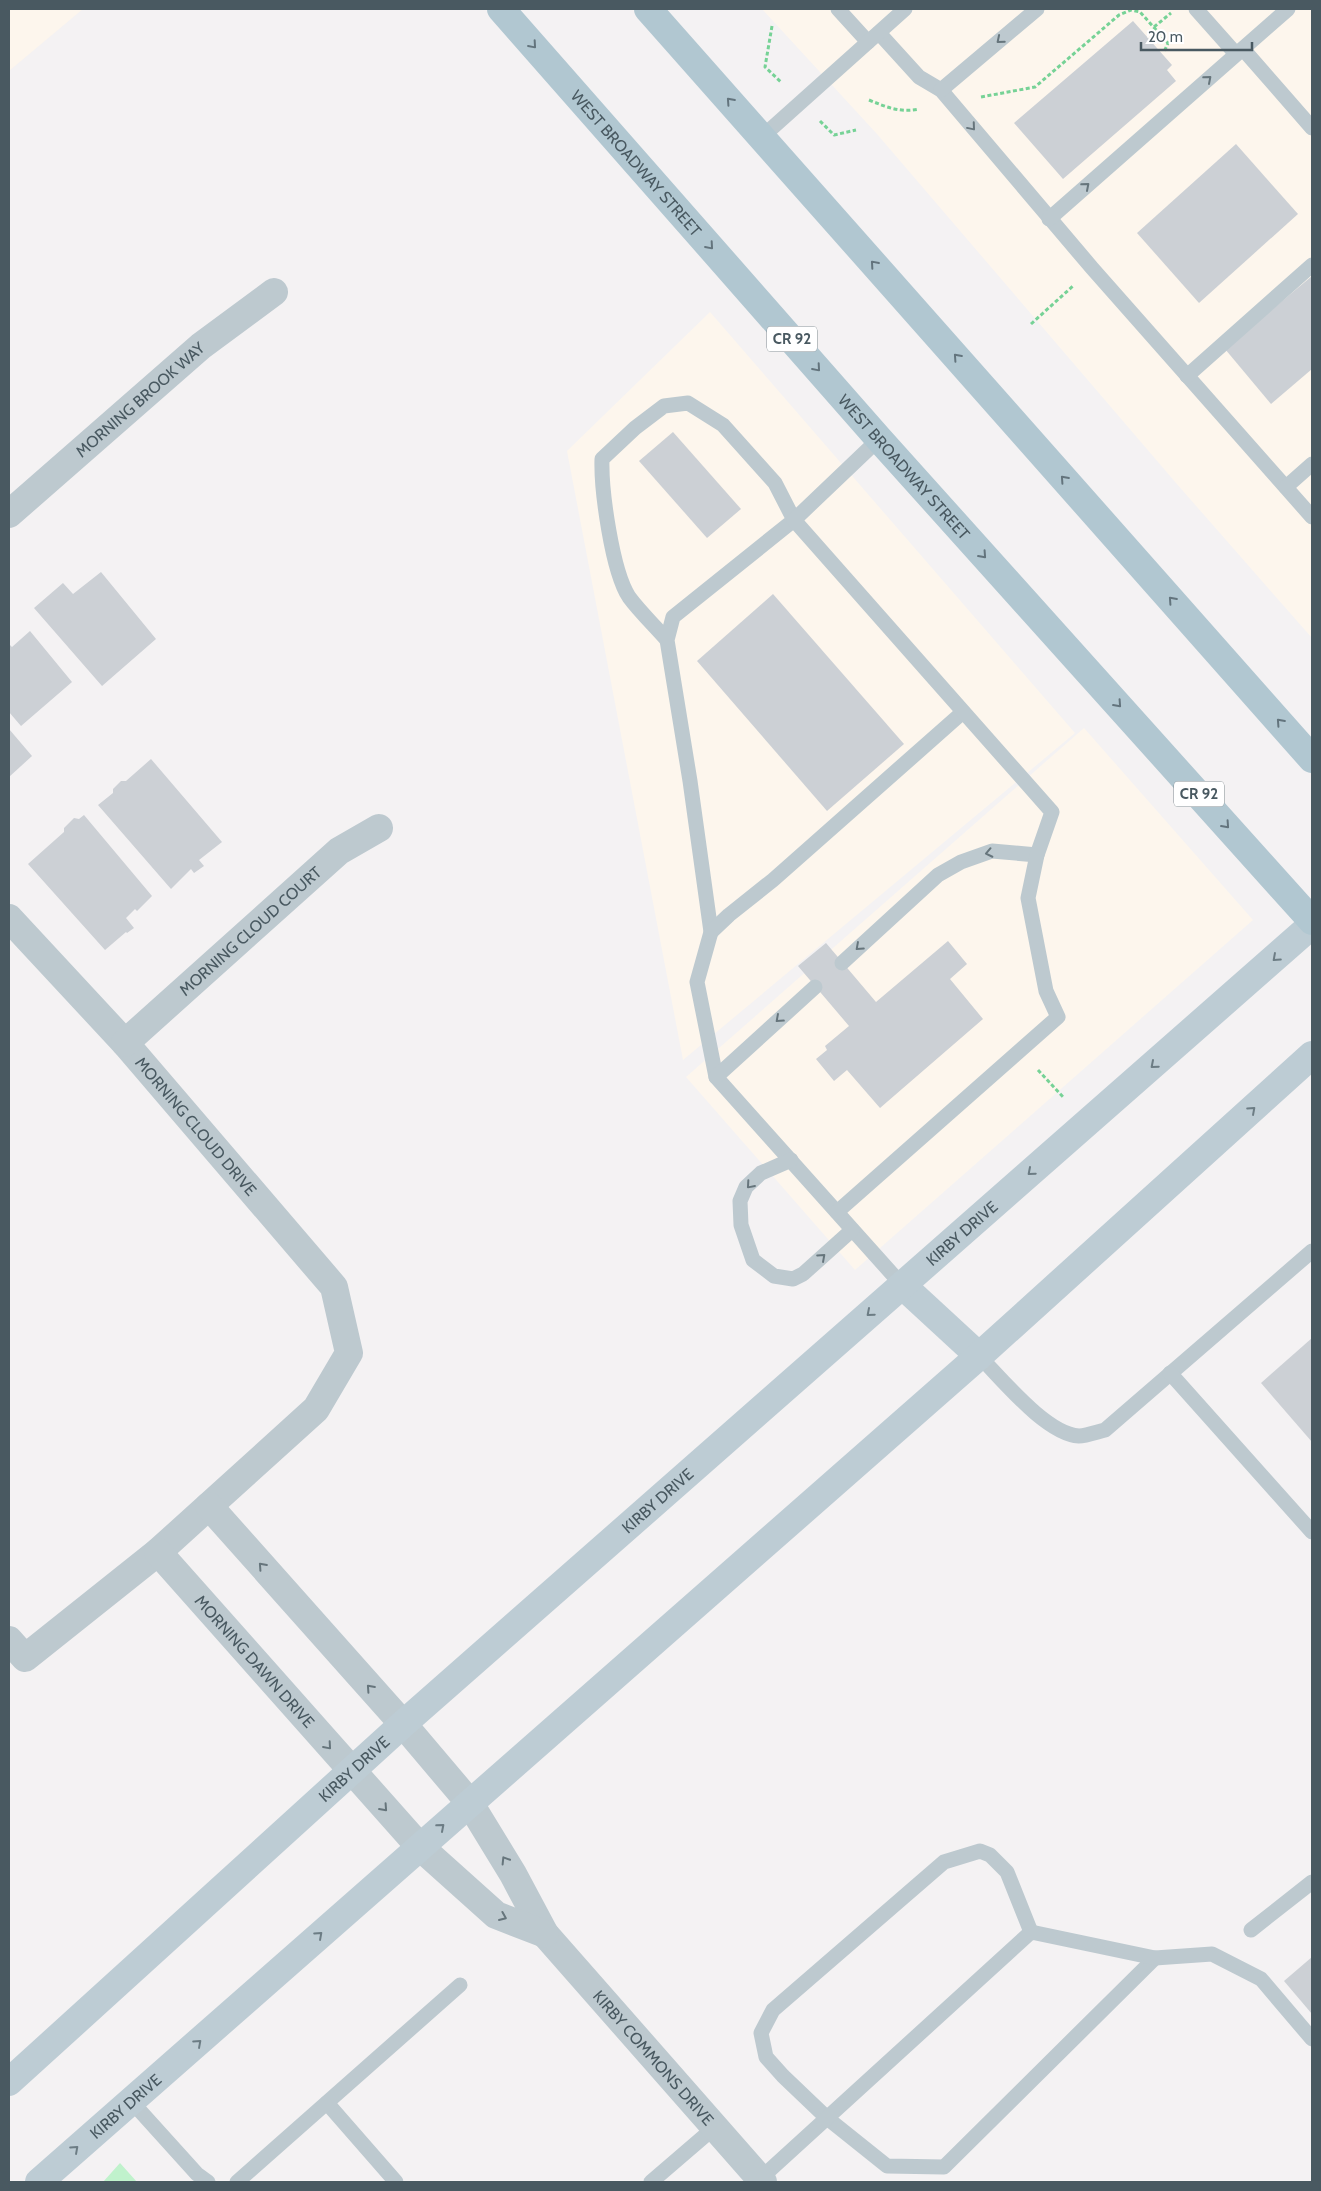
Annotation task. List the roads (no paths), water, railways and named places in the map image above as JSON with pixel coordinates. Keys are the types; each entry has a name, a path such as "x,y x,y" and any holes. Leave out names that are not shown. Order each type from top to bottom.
{"main road":[{"name":"WEST BROADWAY STREET","path":"501,9 879,439 1312,921"},
{"path":"648,9 1312,759"},
{"name":"KIRBY DRIVE","path":"9,2082 403,1724 1312,925"},
{"name":"KIRBY DRIVE","path":"40,2182 78,2146 132,2102 419,1846 978,1356 1312,1055"},
{"path":"902,1285 978,1356"}],"street":[{"name":"MORNING BROOK WAY","path":"9,514 201,346 274,292"},
{"name":"MORNING CLOUD COURT","path":"125,1043 338,851 379,828"},
{"name":"MORNING CLOUD DRIVE","path":"9,918 125,1043 334,1287 349,1353 316,1409 208,1506"},
{"path":"17,1649 158,1552 208,1506 403,1724"},
{"name":"MORNING DAWN DRIVE","path":"158,1552 351,1772"},
{"name":"KIRBY COMMONS DRIVE","path":"403,1724 469,1802 513,1874 545,1934 762,2180"},
{"name":"KIRBY COMMONS DRIVE","path":"351,1772 419,1846 496,1915 545,1934"}],"lane":[{"path":"838,9 919,77 941,90 1049,219 1312,517"},
{"path":"762,137 905,9"},
{"path":"941,90 1037,9"},
{"path":"1196,9 1312,128"},
{"path":"1049,219 1288,9"},
{"path":"1187,376 1312,265"},
{"path":"667,640 628,596 621,578 613,552 601,484 602,458 635,428 664,406 688,403 723,425 775,483 794,520 1052,812 1037,855 1028,898 1046,990 1058,1017 837,1212"},
{"path":"879,439 794,520 673,617 667,640 690,781 711,932 697,982 716,1077 902,1285"},
{"path":"1286,487 1312,464"},
{"path":"711,932 773,880 963,712"},
{"path":"842,962 938,875 961,862 992,851 1037,855"},
{"path":"716,1077 816,987"},
{"path":"790,1160 761,1173 746,1186 740,1201 741,1225 753,1260 774,1276 793,1279 803,1274 852,1230"},
{"path":"978,1356 1037,1415 1054,1428 1079,1436 1105,1430 1312,1251"},
{"path":"1170,1373 1312,1532"},
{"path":"1031,1932 1008,1872 990,1855 980,1851 944,1862 773,2010 761,2033 766,2057 827,2118 887,2166 944,2167 1155,1958"},
{"path":"1252,1930 1312,1882"},
{"path":"1031,1932 1155,1958 1212,1954 1261,1979 1312,2039"},
{"path":"762,2180 827,2118 1031,1932"},
{"path":"237,2182 460,1985"},
{"path":"132,2102 197,2174 208,2182"},
{"path":"327,2103 396,2182"},
{"path":"651,2182 715,2127"}]}
